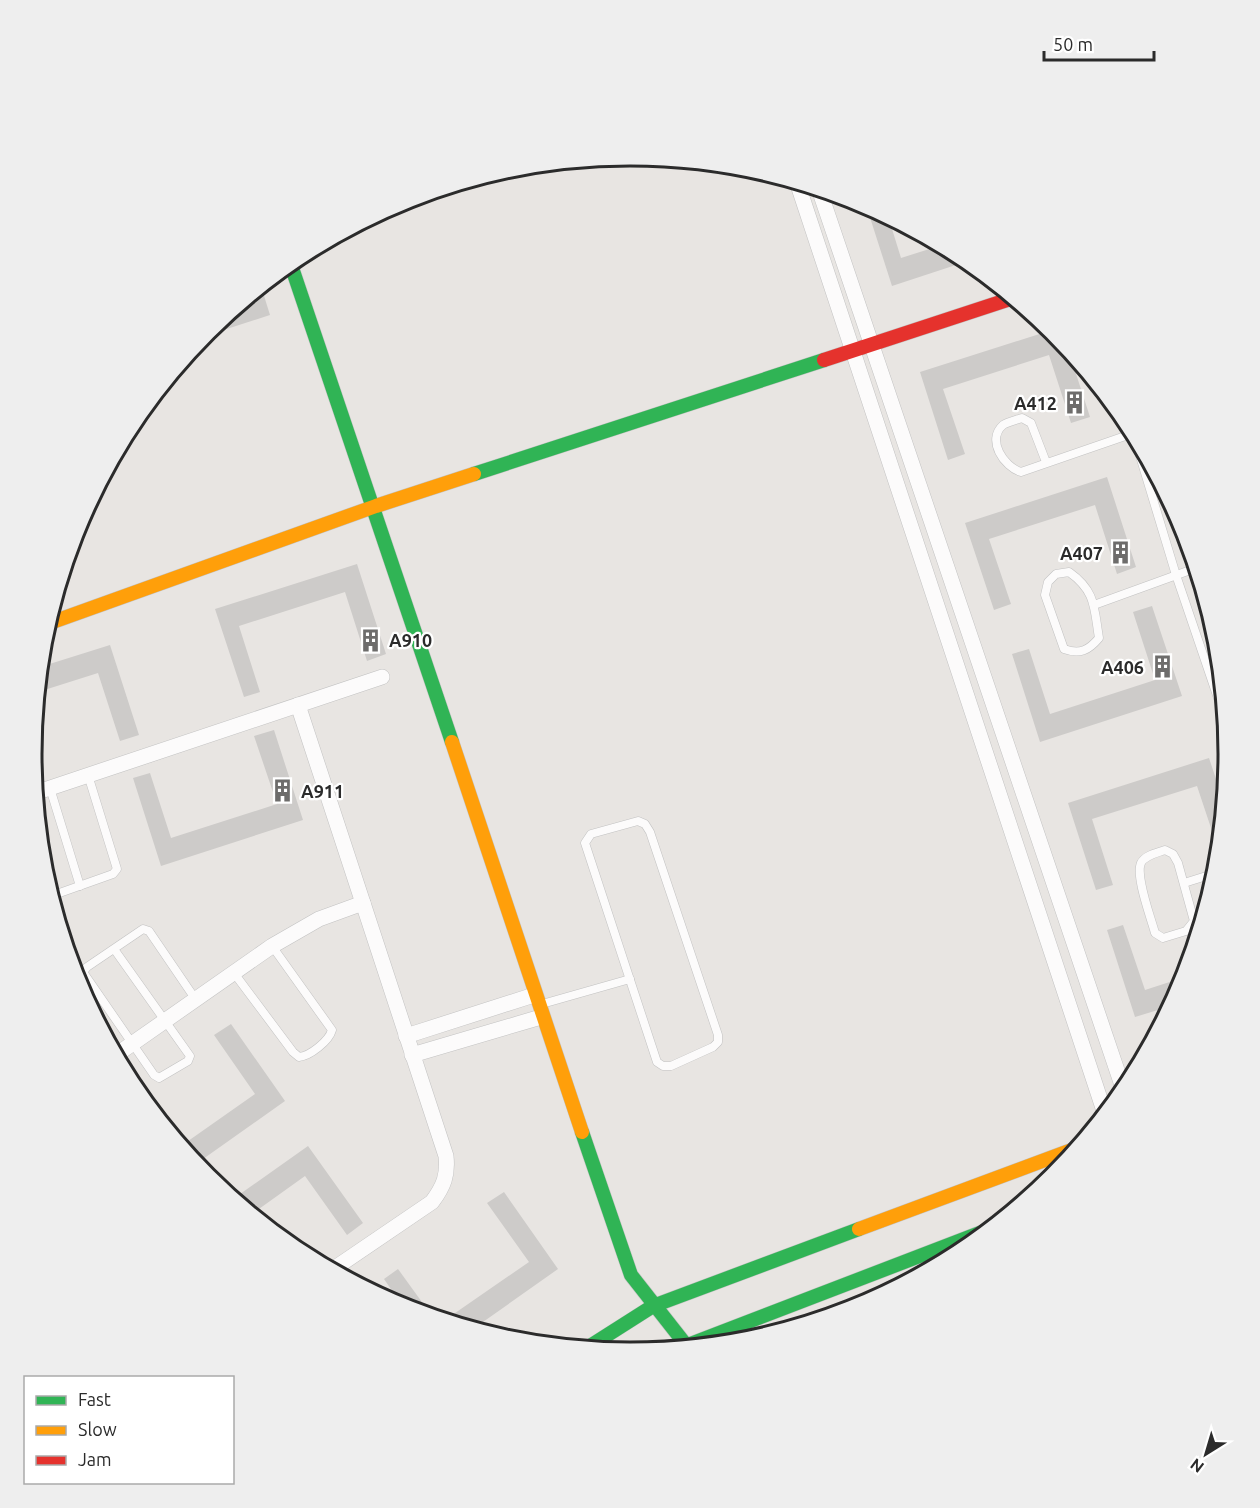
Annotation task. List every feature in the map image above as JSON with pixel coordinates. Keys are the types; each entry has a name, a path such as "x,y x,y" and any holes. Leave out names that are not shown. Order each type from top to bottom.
{"street":[{"path":"800,191 1102,1104"},
{"path":"822,198 1120,1079"},
{"path":"294,272 376,506 538,1006 631,1275 678,1340"},
{"path":"58,620 376,506 1004,301"},
{"path":"43,790 382,677"},
{"path":"298,705 446,1156 448,1173 442,1188 432,1202 339,1265"},
{"path":"123,1051 272,946 319,919 363,903"},
{"path":"406,1036 538,1006"},
{"path":"411,1055 538,1006"},
{"path":"597,1341 653,1306 1061,1154"},
{"path":"706,1337 961,1240"}],"lane":[{"path":"1046,462 1031,423 1022,418 1003,425 996,436 996,446 1011,469 1021,472 1125,436"},
{"path":"1146,473 1176,575 1214,687"},
{"path":"1094,605 1189,571"},
{"path":"1069,572 1083,582 1094,605 1099,638 1089,650 1073,652 1064,649 1045,595 1048,582 1056,574 1069,572"},
{"path":"59,894 114,874 117,869 88,775"},
{"path":"50,788 80,886"},
{"path":"638,821 645,824 650,832 718,1035 718,1042 703,1052 663,1066 657,1062 630,979 585,843 591,834 638,821"},
{"path":"1193,922 1186,931 1163,939 1155,933 1138,872 1142,862 1150,855 1166,850 1173,854 1178,863 1194,920"},
{"path":"1184,883 1205,876"},
{"path":"84,971 143,928 149,931 196,1000"},
{"path":"234,973 293,1052 299,1057 306,1056 330,1036 332,1030 272,946"},
{"path":"86,976 132,1044 159,1078 188,1061 190,1056 114,949"},
{"path":"538,1006 630,979"}],"building":[{"path":"870,218 892,228 901,258 930,249 957,265 892,286"},
{"path":"264,295 270,315 222,331"},
{"name":"A412","path":"1041,333 1075,369 1090,417 1071,423 1049,355 943,389 965,454 948,460 920,372"},
{"name":"A407","path":"1107,477 1136,567 1117,574 1095,505 989,539 1011,604 994,610 965,523"},
{"name":"A910","path":"357,564 386,654 367,661 345,592 239,626 260,692 244,697 215,609"},
{"name":"A406","path":"1152,606 1182,696 1040,742 1012,654 1029,649 1050,714 1155,680 1133,612"},
{"path":"110,645 139,735 120,741 98,673 46,690 49,664"},
{"name":"A911","path":"274,730 303,820 161,866 133,778 150,773 171,838 277,804 254,736"},
{"path":"1209,758 1217,783 1213,833 1197,786 1092,819 1113,885 1096,890 1068,803"},
{"path":"1123,925 1145,990 1172,981 1159,1010 1135,1017 1107,930"},
{"path":"231,1024 285,1101 203,1159 188,1141 255,1094 214,1035"},
{"path":"308,1146 363,1223 347,1235 305,1176 259,1209 240,1194"},
{"path":"504,1192 558,1269 482,1323 453,1315 529,1262 487,1203"},
{"path":"398,1269 423,1304 392,1291 384,1279"}],"traffic: fast":[{"path":"293,272 452,742"},
{"path":"474,474 824,360"},
{"path":"582,1132 631,1275 682,1340"},
{"path":"598,1341 653,1306 859,1229"},
{"path":"710,1337 961,1240"}],"traffic: slow":[{"path":"58,620 376,506 474,474"},
{"path":"452,742 582,1132"},
{"path":"859,1229 1061,1154"}],"traffic: jam":[{"path":"824,360 1004,301"}],"place":[{"name":"A412","path":"1075,403"},
{"name":"A407","path":"1121,553"},
{"name":"A910","path":"371,640"},
{"name":"A406","path":"1162,667"},
{"name":"A911","path":"283,791"}]}
